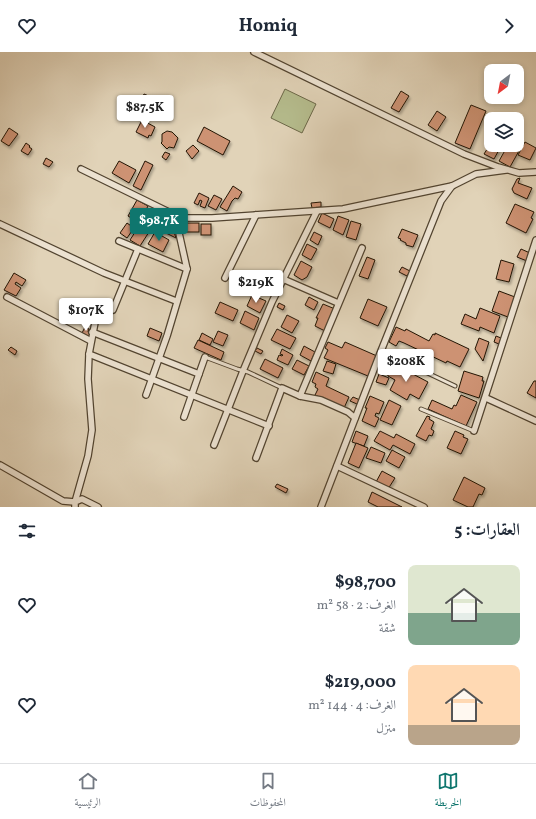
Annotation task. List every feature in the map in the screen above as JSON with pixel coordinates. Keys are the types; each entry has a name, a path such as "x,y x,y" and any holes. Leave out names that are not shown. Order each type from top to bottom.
{"street":[{"path":"254,52 464,154 506,170 519,173 536,172"},
{"path":"80,169 175,215 185,218 212,218 343,209 452,186 476,174 506,170"},
{"path":"321,507 441,201 452,186"},
{"path":"214,446 243,371 283,279 317,211"},
{"path":"146,395 167,336 176,300 187,269 175,215"},
{"path":"225,278 256,215"},
{"path":"0,224 125,281 176,300"},
{"path":"474,431 486,398 536,240"},
{"path":"119,241 187,269"},
{"path":"300,396 362,248"},
{"path":"113,310 138,249"},
{"path":"283,279 338,303"},
{"path":"7,297 91,341"},
{"path":"75,505 88,456 92,430 88,379 89,354 97,312"},
{"path":"92,332 199,374"},
{"path":"89,354 269,426"},
{"path":"184,417 205,357"},
{"path":"256,458 282,388 300,396 321,400 348,412 355,418"},
{"path":"486,398 536,421"},
{"path":"0,465 63,501 75,505"},
{"path":"337,466 424,507"},
{"path":"75,505 82,499 98,507"}],"lane":[{"path":"381,352 455,386"},
{"path":"205,357 243,371 282,388"},
{"path":"421,409 474,431"}],"green space":[{"path":"285,89 316,104 302,133 271,118"}],"building":[{"path":"401,91 409,96 399,112 391,108"},
{"path":"144,94 151,97 148,102 142,98"},
{"path":"471,105 486,111 484,112 484,116 470,149 455,143"},
{"path":"437,111 446,117 437,131 428,125"},
{"path":"142,120 155,127 151,136 149,135 148,138 136,132"},
{"path":"204,127 230,141 223,155 197,141"},
{"path":"9,128 18,134 9,146 1,141"},
{"path":"167,131 172,132 178,138 174,148 169,147 167,149 161,143 162,134"},
{"path":"525,142 536,148 530,160 518,155 520,152 524,152"},
{"path":"26,143 32,149 28,155 21,151"},
{"path":"193,145 199,151 192,159 186,151"},
{"path":"165,152 170,154 166,160 162,157"},
{"path":"485,152 498,152 494,159 484,154"},
{"path":"504,152 518,152 510,167 499,161"},
{"path":"46,158 53,162 49,167 43,164"},
{"path":"119,161 136,170 129,183 112,173"},
{"path":"145,161 153,165 141,190 133,186"},
{"path":"520,178 518,183 532,188 527,199 514,193 512,189 517,179"},
{"path":"233,186 242,192 238,199 235,198 232,201 227,211 220,207"},
{"path":"199,193 209,198 205,208 200,206 202,201 200,200 198,205 194,203"},
{"path":"214,195 222,199 216,210 208,206"},
{"path":"137,200 148,206 139,223 128,216"},
{"path":"321,202 321,207 312,208 311,203"},
{"path":"515,204 534,212 531,218 533,219 526,233 506,223"},
{"path":"163,213 169,217 176,238 156,228"},
{"path":"322,213 334,219 330,228 318,222"},
{"path":"338,216 349,220 343,235 333,230"},
{"path":"351,221 361,224 356,240 346,237"},
{"path":"127,223 134,228 127,238 120,233"},
{"path":"186,223 199,223 199,232 186,232"},
{"path":"201,224 211,224 211,235 201,235"},
{"path":"139,226 149,232 140,246 130,240"},
{"path":"402,229 418,235 413,247 406,245 406,243 398,238"},
{"path":"155,232 169,240 163,252 148,244"},
{"path":"314,232 322,236 318,245 310,240"},
{"path":"307,244 317,249 311,260 302,255"},
{"path":"521,249 530,253 527,261 517,257"},
{"path":"367,257 375,260 368,279 359,276"},
{"path":"501,260 514,264 509,282 496,279"},
{"path":"301,261 312,267 307,277 302,280 294,275"},
{"path":"402,267 410,271 407,276 399,272"},
{"path":"14,273 26,280 22,286 16,282 15,284 21,288 16,296 4,290"},
{"path":"262,275 273,281 268,292 256,286"},
{"path":"499,291 515,297 508,317 492,311"},
{"path":"252,295 266,301 260,313 247,306"},
{"path":"309,297 318,302 314,310 305,305"},
{"path":"66,299 74,303 68,315 61,310"},
{"path":"368,299 387,307 378,326 360,318"},
{"path":"220,302 238,310 233,321 215,313"},
{"path":"279,303 285,306 283,310 277,307"},
{"path":"323,304 335,309 325,331 315,326 318,318 316,318"},
{"path":"480,308 500,316 494,333 480,327 479,331 461,324 465,314 476,319"},
{"path":"245,311 259,318 254,330 240,323"},
{"path":"287,315 299,321 292,333 281,327"},
{"path":"85,327 89,329 89,337 82,333"},
{"path":"396,327 405,331 406,329 429,341 435,333 469,349 460,367 447,361 446,363 399,341 396,346 389,342"},
{"path":"150,328 162,333 159,341 147,336"},
{"path":"277,329 296,338 290,349 271,340"},
{"path":"218,331 228,335 223,346 213,342"},
{"path":"202,333 213,339 210,345 199,340"},
{"path":"496,336 501,338 499,344 494,342"},
{"path":"479,338 489,342 483,361 475,349"},
{"path":"198,340 224,352 221,360 194,348"},
{"path":"328,342 342,348 345,342 377,356 368,376 324,358 328,350 325,348"},
{"path":"304,346 315,352 311,361 300,355"},
{"path":"11,347 17,351 15,355 8,350"},
{"path":"257,348 263,351 261,354 255,351"},
{"path":"282,349 293,355 288,365 277,360 279,355 283,355 280,354"},
{"path":"265,359 283,368 278,378 260,369"},
{"path":"297,360 309,366 304,375 292,369"},
{"path":"327,361 336,364 333,374 323,371"},
{"path":"394,364 428,382 419,399 410,394 407,400 390,390 395,380 388,376 387,370 389,365 392,367"},
{"path":"464,371 483,377 482,381 484,381 479,398 458,391"},
{"path":"316,372 329,378 326,386 349,397 344,408 315,395 318,389 315,387 316,384 312,382"},
{"path":"379,374 389,378 386,385 376,382"},
{"path":"534,381 536,381 536,398 527,393"},
{"path":"461,395 477,402 466,426 428,409 432,400 452,409 454,405 456,406"},
{"path":"370,396 384,402 379,414 376,413 375,416 379,418 375,427 362,421"},
{"path":"353,397 360,400 357,404 350,401"},
{"path":"389,400 401,406 392,425 380,420"},
{"path":"427,416 434,422 431,429 434,431 432,436 429,435 426,441 416,436"},
{"path":"356,431 368,436 364,446 352,442"},
{"path":"380,431 394,438 396,434 415,444 410,454 393,445 390,450 374,441"},
{"path":"455,431 464,435 463,437 468,439 461,454 447,448"},
{"path":"356,443 368,448 359,468 348,463"},
{"path":"371,447 385,453 381,463 366,458"},
{"path":"392,450 405,457 399,468 386,461"},
{"path":"382,471 395,478 388,489 376,482"},
{"path":"464,477 485,488 482,495 479,494 473,507 468,507 453,500"},
{"path":"277,484 288,489 286,493 275,487"},
{"path":"372,492 402,507 378,507 368,502"}]}
